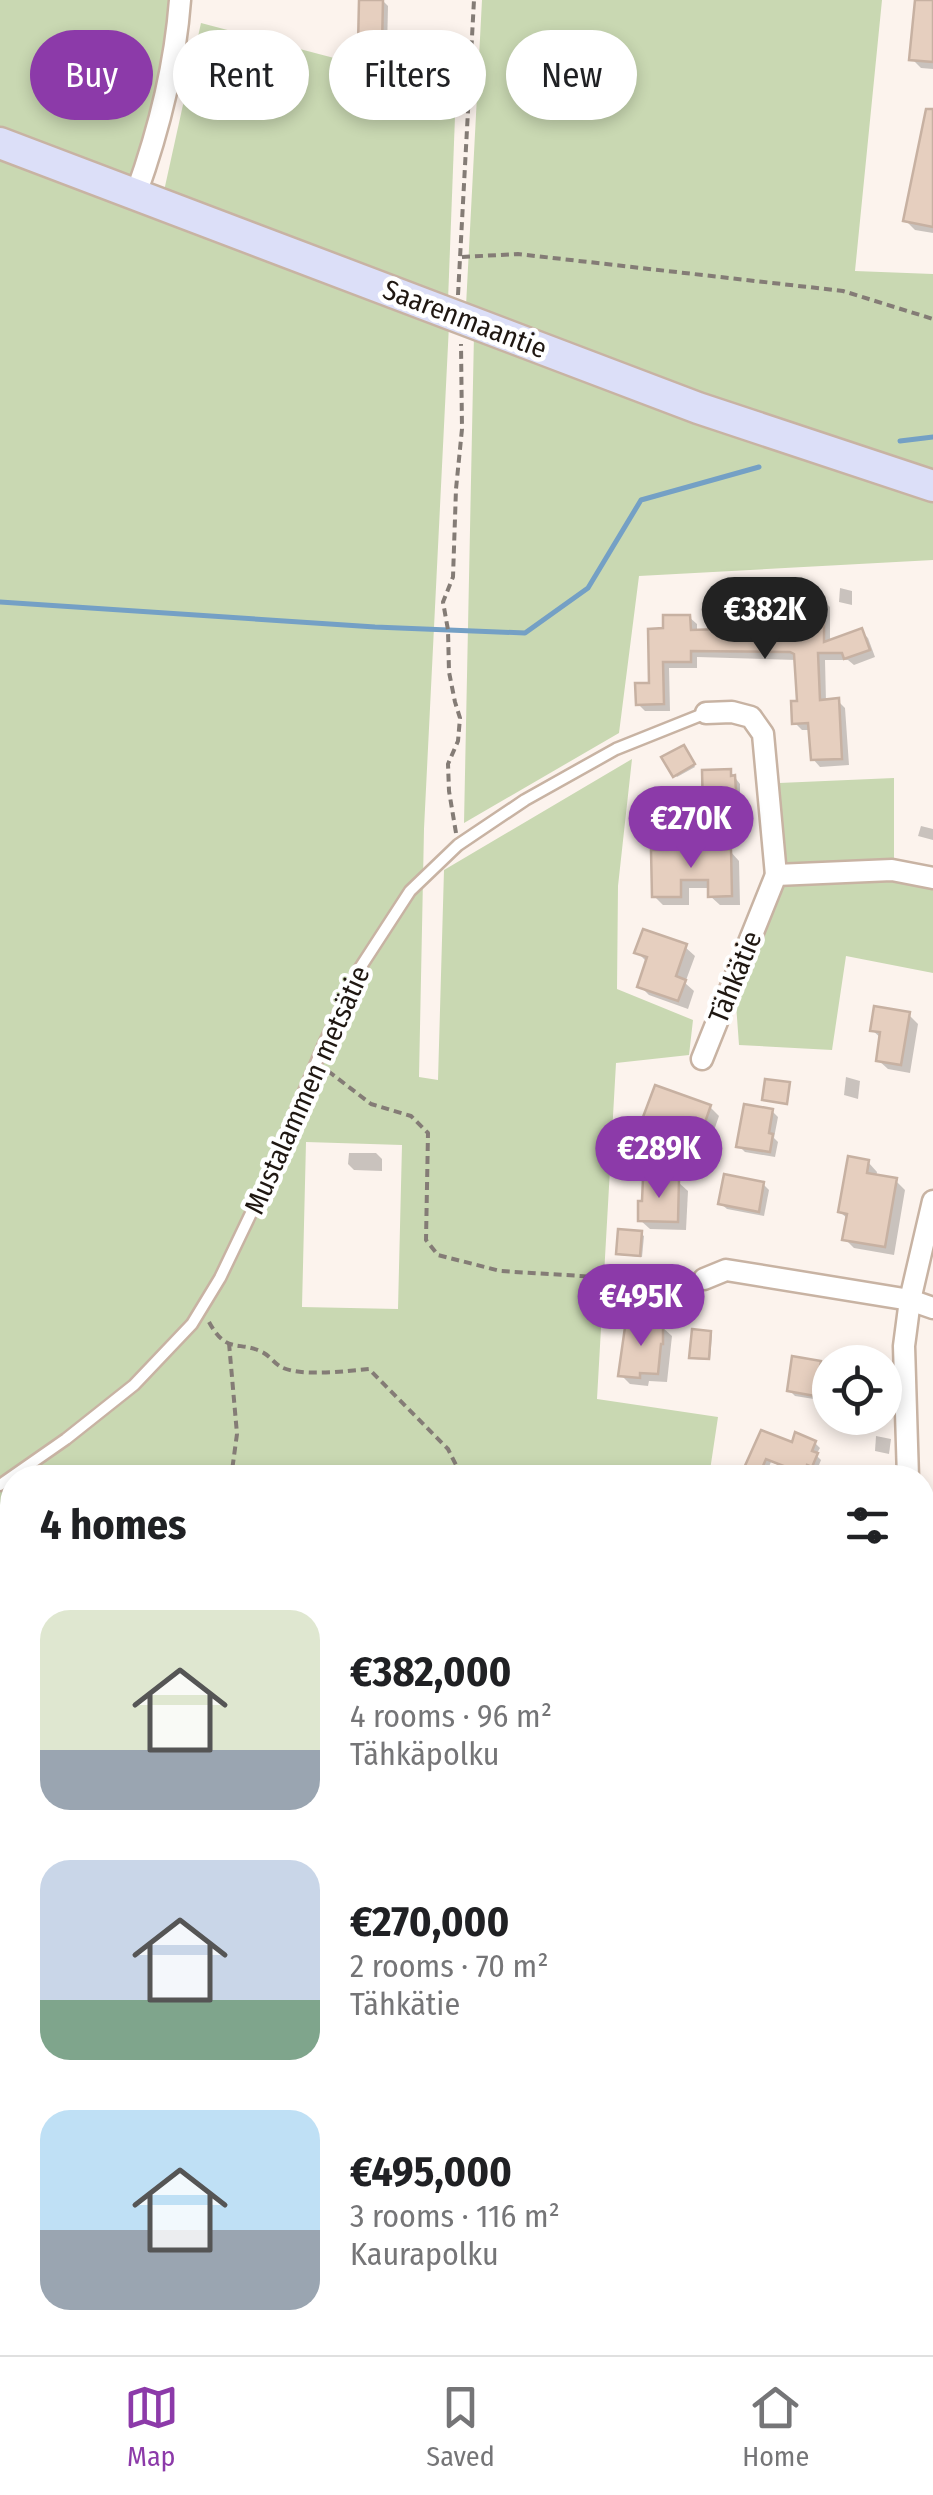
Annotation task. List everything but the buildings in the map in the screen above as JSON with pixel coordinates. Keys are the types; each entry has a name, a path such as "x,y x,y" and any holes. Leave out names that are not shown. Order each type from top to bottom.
{"street":[{"path":"136,194 171,78 180,0"},
{"name":"Saarenmaantie","path":"0,143 698,408 933,486"},
{"path":"706,713 732,712 752,717 763,734 776,876 892,870 933,878"},
{"name":"Tähkätie","path":"702,1058 776,876"},
{"path":"908,1465 904,1346 910,1300 933,1201"},
{"path":"704,1279 726,1270 910,1300 933,1308"}],"lane":[{"name":"Mustalammen metsätie","path":"29,1465 134,1384 192,1324 220,1278 266,1184 360,968 410,891 458,845 525,800 616,749 706,713"}],"path":[{"path":"458,845 448,764 458,741 460,718 454,702 443,602 453,577 462,429 461,341 456,316 474,0"},
{"path":"462,257 518,254 843,291 933,319"},
{"path":"316,1062 371,1104 411,1116 428,1133 426,1240 438,1255 500,1271 704,1279"},
{"path":"202,1308 216,1335 234,1346 261,1351 284,1368 324,1373 369,1369 448,1449 456,1465"},
{"path":"229,1343 237,1434 233,1465"}],"green space":[{"path":"0,0 168,0 166,50 153,109 153,30 30,30 30,120 151,120 124,198 449,325 424,829 419,1077 438,1080 444,870 632,759 618,886 617,989 693,1020 689,1055 616,1063 597,1399 718,1417 711,1465 0,1465","holes":["306,1142 402,1145 398,1309 302,1307"]},
{"path":"482,0 882,0 855,271 933,274 933,474 705,400 466,306 476,120 486,120 486,30 480,30"},
{"path":"201,23 228,30 199,30"},
{"path":"309,51 329,57 329,120 455,120 448,301 164,191 180,120 309,120"},
{"path":"474,334 933,500 933,560 639,576 619,733 464,823"},
{"path":"894,778 894,859 786,865 779,783"},
{"path":"892,879 933,886 933,973 846,956 832,1050 739,1045 736,1004 783,886"}],"waterway":[{"path":"900,441 933,437"},
{"path":"0,602 525,633 588,588 641,500 759,467"}]}
